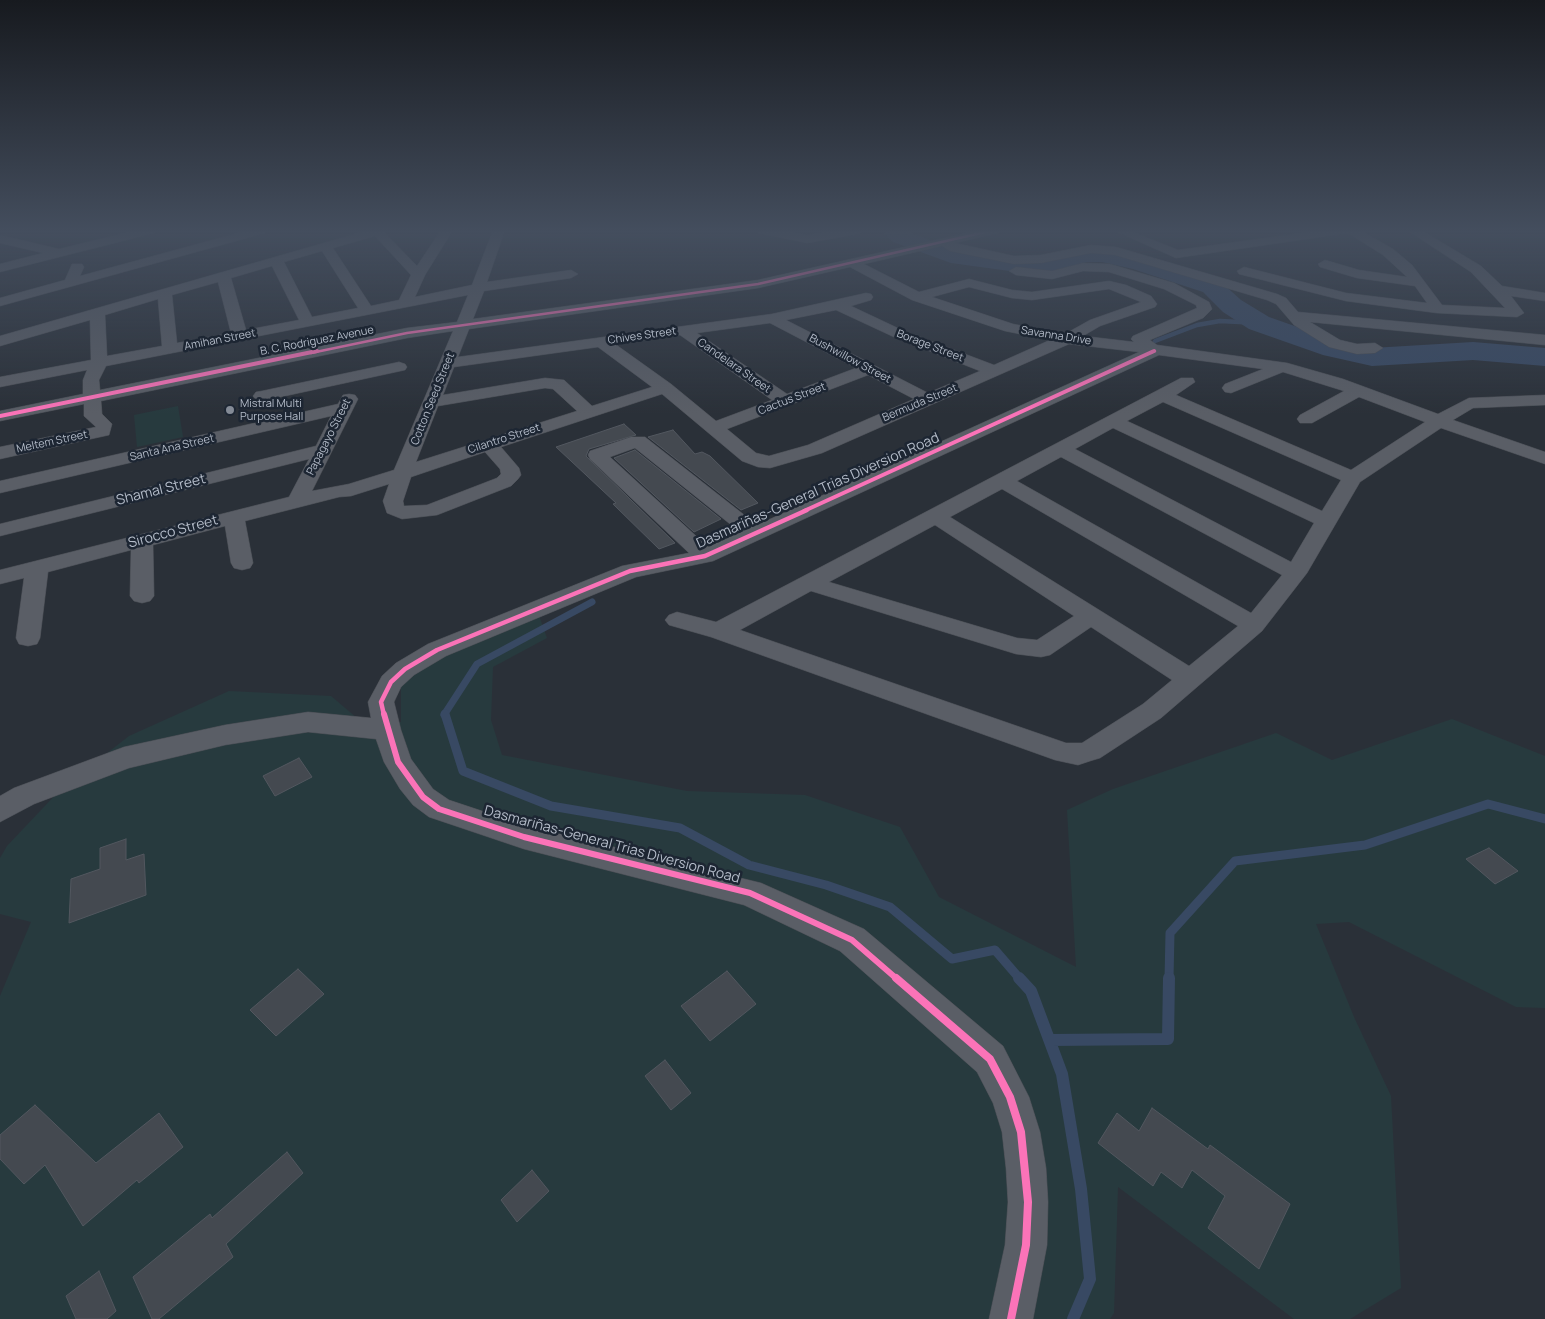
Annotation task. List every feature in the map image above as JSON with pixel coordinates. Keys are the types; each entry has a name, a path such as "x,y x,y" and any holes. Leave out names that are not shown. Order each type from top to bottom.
{"street":[{"path":"0,302 39,292"},
{"path":"4,382 10,359 6,339 165,292 170,349"},
{"path":"228,292 240,336"},
{"path":"292,292 308,323"},
{"path":"354,292 367,311"},
{"path":"405,304 411,292"},
{"name":"Amihan Street","path":"4,382 463,292"},
{"name":"Cotton Seed Street","path":"476,292 402,473 393,501 394,509 402,513 414,514 430,511 493,488 504,482 511,475 505,462 488,444"},
{"name":"B. C. Rodriguez Avenue","path":"0,416 462,324 702,292"},
{"name":"Savanna Drive","path":"907,292 982,321 1067,339 1281,367 1357,391 1545,458"},
{"name":"Bermuda Street","path":"918,297 938,292"},
{"name":"Bermuda Street","path":"1002,292 1032,296 1063,292"},
{"name":"Bermuda Street","path":"714,428 749,458 758,461 770,462 815,449 1067,339 1094,323 1143,308 1150,302 1128,292"},
{"path":"1156,351 1139,339 1198,315 1205,309 1202,302 1180,292"},
{"path":"1257,292 1281,301 1297,319 1335,344 1357,349 1375,348"},
{"path":"1325,292 1346,297 1437,308 1517,314 1499,292"},
{"path":"1426,292 1437,308"},
{"path":"1508,292 1545,297"},
{"name":"Chives Street","path":"447,363 772,318 838,305 866,297"},
{"name":"Borage Street","path":"838,305 899,334 995,371"},
{"path":"97,312 99,363 91,380 93,416 103,427"},
{"name":"Bushwillow Street","path":"772,318 928,400"},
{"path":"1297,319 1545,340"},
{"path":"1297,319 1545,345"},
{"name":"Candelara Street","path":"683,330 785,401"},
{"path":"602,342 665,388 714,428"},
{"name":"Dasmariñas-General Trias Diversion Road","path":"1010,1319 1026,1245 1028,1202 1026,1168 1021,1132 1010,1097 990,1059 852,940 750,893 524,837 439,809 423,797 398,762 387,730 381,702 391,682 405,669 437,650 630,571 705,556 1156,351"},
{"path":"99,363 112,375 115,412 103,427 104,463"},
{"path":"262,396 399,367"},
{"path":"1231,388 1281,367"},
{"name":"Cactus Street","path":"714,428 869,369"},
{"name":"Papagayo Street","path":"298,500 362,375"},
{"path":"719,630 1187,382"},
{"path":"432,402 545,383 558,384 589,412"},
{"name":"Cilantro Street","path":"345,490 665,388"},
{"path":"1306,419 1357,391"},
{"path":"1162,395 1352,478"},
{"path":"677,620 719,630 1065,753 1090,751 1104,744 1152,711 1254,625 1296,573 1352,478 1469,403 1545,400"},
{"path":"1506,401 1545,417"},
{"name":"Santa Ana Street","path":"0,487 344,408"},
{"path":"1112,421 1326,521"},
{"name":"Meltem Street","path":"0,454 103,427"},
{"path":"705,556 597,455 638,440 754,533"},
{"path":"1060,449 1296,573"},
{"name":"Shamal Street","path":"0,530 322,450"},
{"path":"1002,480 1254,625"},
{"name":"Sirocco Street","path":"0,578 234,516 345,490"},
{"path":"234,516 242,563"},
{"path":"935,516 1190,679"},
{"path":"142,540 142,596"},
{"path":"28,638 37,568"},
{"path":"808,583 1016,646 1041,649 1090,616"},
{"path":"0,810 24,796 124,758 225,735 308,722 387,730"}],"green space":[{"path":"178,406 183,437 137,447 134,415"},
{"path":"537,610 547,638 493,667 491,720 502,755 687,791 805,795 900,827 939,897 1076,967 1067,810 1113,789 1276,733 1332,760 1452,719 1545,756 1545,1008 1516,1007 1349,922 1316,924 1354,1017 1391,1096 1401,1288 1350,1319 1294,1319 1118,1187 1114,1313 1110,1319 0,1319 0,996 31,922 0,914 0,858 7,846 60,790 129,736 229,691 331,696 364,724 401,722 401,683 470,640"}],"building":[{"path":"624,424 636,435 589,449 586,456 675,543 659,549 613,504 616,503 556,447"},
{"path":"673,430 695,454 702,452 710,456 758,503 741,510 648,437"},
{"path":"635,450 721,519 694,532 614,458"},
{"path":"299,758 312,777 275,796 263,776"},
{"path":"126,839 126,860 144,854 146,895 69,923 71,879 100,869 100,848"},
{"path":"1489,848 1518,871 1495,884 1466,859"},
{"path":"298,969 324,994 276,1036 250,1010"},
{"path":"727,971 756,1004 710,1041 681,1006"},
{"path":"665,1060 691,1093 671,1110 645,1076"},
{"path":"35,1105 96,1163 159,1113 183,1147 139,1183 137,1180 83,1226 45,1165 24,1184 0,1159 0,1135"},
{"path":"1152,1108 1208,1149 1210,1145 1290,1204 1259,1269 1208,1228 1225,1196 1192,1170 1182,1188 1161,1172 1153,1186 1098,1143 1117,1113 1139,1131"},
{"path":"287,1152 303,1173 226,1244 233,1257 159,1319 152,1319 133,1277 210,1214 212,1218"},
{"path":"532,1170 549,1191 517,1222 501,1200"},
{"path":"99,1271 116,1311 107,1319 76,1319 66,1296"}],"waterway":[{"path":"1217,292 1232,306 1259,323 1333,349 1372,357 1473,351 1545,357"},
{"path":"1155,341 1197,325 1220,321 1259,323"},
{"path":"444,715 477,664 592,602"},
{"path":"445,714 463,771 551,806 680,828 749,865 826,885 890,907 952,959 995,950 1020,979"},
{"path":"1169,979 1170,933 1235,861 1365,845 1488,804 1545,819"},
{"path":"1019,978 1031,991 1062,1074 1081,1189 1090,1279 1073,1319"},
{"path":"1050,1040 1168,1039 1169,978"}],"cycle path":[{"path":"0,416 407,333 704,292"},
{"path":"1011,1319 1026,1245 1028,1202 1026,1168 1021,1132 1010,1097 990,1059 852,940 750,893 524,837 439,809 423,797 398,762 387,730 381,702 391,682 405,669 437,650 630,571 705,556 1155,351"}],"place":[{"name":"Mistral Multi Purpose Hall","path":"230,410"}]}
